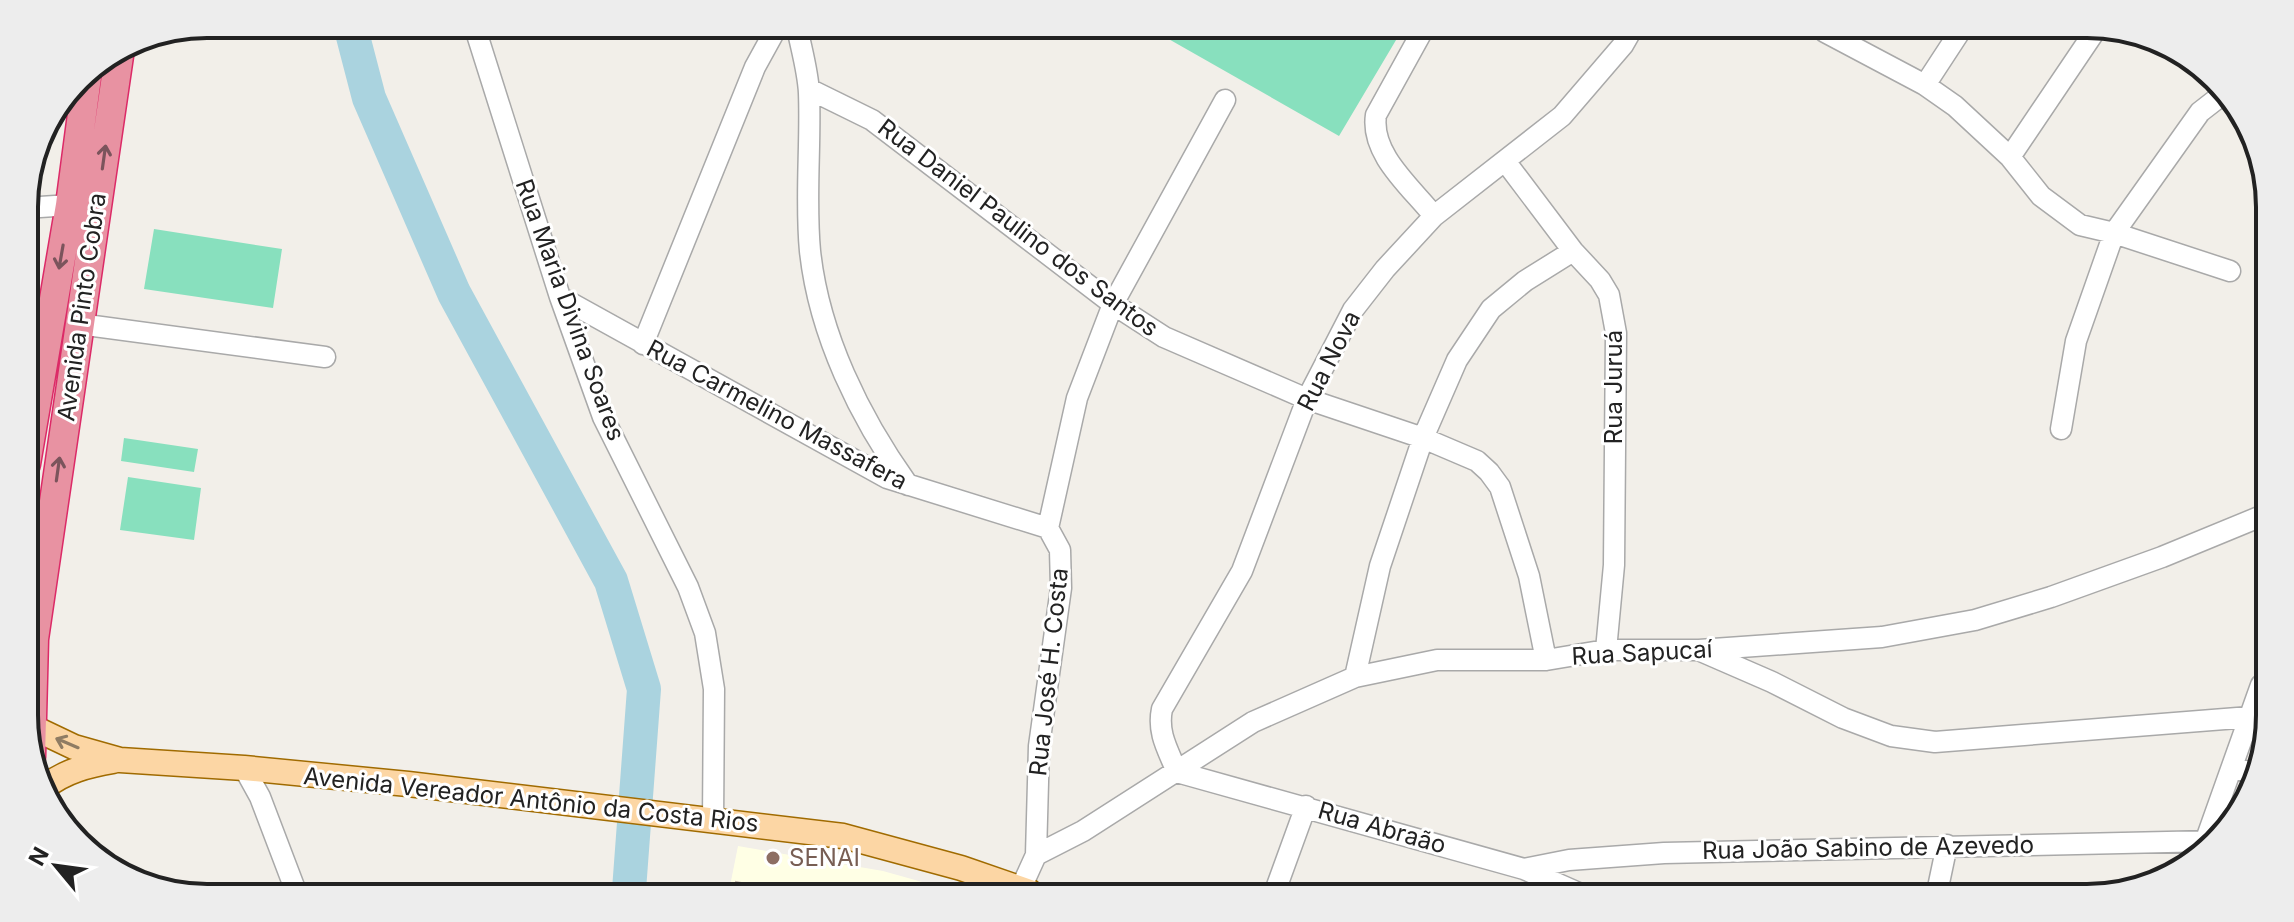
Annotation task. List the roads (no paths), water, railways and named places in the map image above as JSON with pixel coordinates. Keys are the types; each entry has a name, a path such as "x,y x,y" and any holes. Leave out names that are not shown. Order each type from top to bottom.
{"highway":[{"name":"Avenida Pinto Cobra","path":"38,612 118,64"},
{"name":"Avenida Pinto Cobra","path":"38,394 70,205 85,91"},
{"path":"40,382 58,387 68,406"}],"main road":[{"name":"Avenida Vereador Antônio da Costa Rios","path":"39,730 74,747 120,760 408,784 843,836 1008,884"},
{"name":"Avenida Vereador Antônio da Costa Rios","path":"52,782 74,770 120,760"}],"street":[{"name":"Rua Maria Divina Soares","path":"478,38 560,297 603,417 688,587 705,633 714,689 701,820"},
{"path":"643,344 755,67 771,38"},
{"path":"799,38 809,89 810,252 825,322 854,394 880,446 908,485"},
{"path":"1419,38 1376,115 1374,129 1382,153 1434,216"},
{"name":"Rua Nova","path":"1177,772 1160,733 1162,709 1242,571 1307,399 1353,310 1385,269 1434,216 1562,116 1627,38"},
{"path":"1842,38 1925,85 1955,106 2010,157 2041,196 2080,225 2230,271"},
{"path":"1925,85 1956,38"},
{"path":"2010,157 2090,38"},
{"name":"Rua Daniel Paulino dos Santos","path":"809,89 872,120 1113,304 1164,337 1307,399 1423,438 1477,461 1500,487 1529,576 1546,660"},
{"path":"2061,429 2076,341 2114,233 2200,112 2216,99"},
{"path":"1048,528 1077,398 1113,304 1225,100"},
{"name":"Rua Juruá","path":"1505,161 1609,295 1616,333 1614,565 1606,650"},
{"path":"38,207 70,205"},
{"path":"1355,677 1380,566 1423,438 1457,360 1491,309 1525,281 1573,251"},
{"name":"Rua Carmelino Massafera","path":"560,297 887,478 1048,528"},
{"path":"79,324 325,357"},
{"name":"Rua Sapucaí","path":"1036,855 1083,831 1253,722 1355,677 1437,660 1546,660 1606,650 1699,650 1882,637 1975,620 2051,597 2162,557 2256,518"},
{"name":"Rua José H. Costa","path":"1036,855 1039,746 1062,566 1060,550 1048,528"},
{"path":"1699,650 1843,718 1891,736 1935,742 2255,711 2212,828"},
{"path":"2232,767 2246,771"},
{"path":"244,768 260,797 293,884"},
{"name":"Rua Abraão","path":"1177,772 1524,869 1558,884"},
{"path":"1278,884 1306,806"},
{"path":"1939,884 1947,845"},
{"name":"Rua João Sabino de Azevedo","path":"1524,869 1569,860 1664,853 1947,845 2192,847"},
{"path":"1028,884 1036,855"}],"waterway":[{"path":"353,38 369,98 454,293 611,581 644,689 629,884"}],"place":[{"name":"SENAI","path":"773,858"}]}
